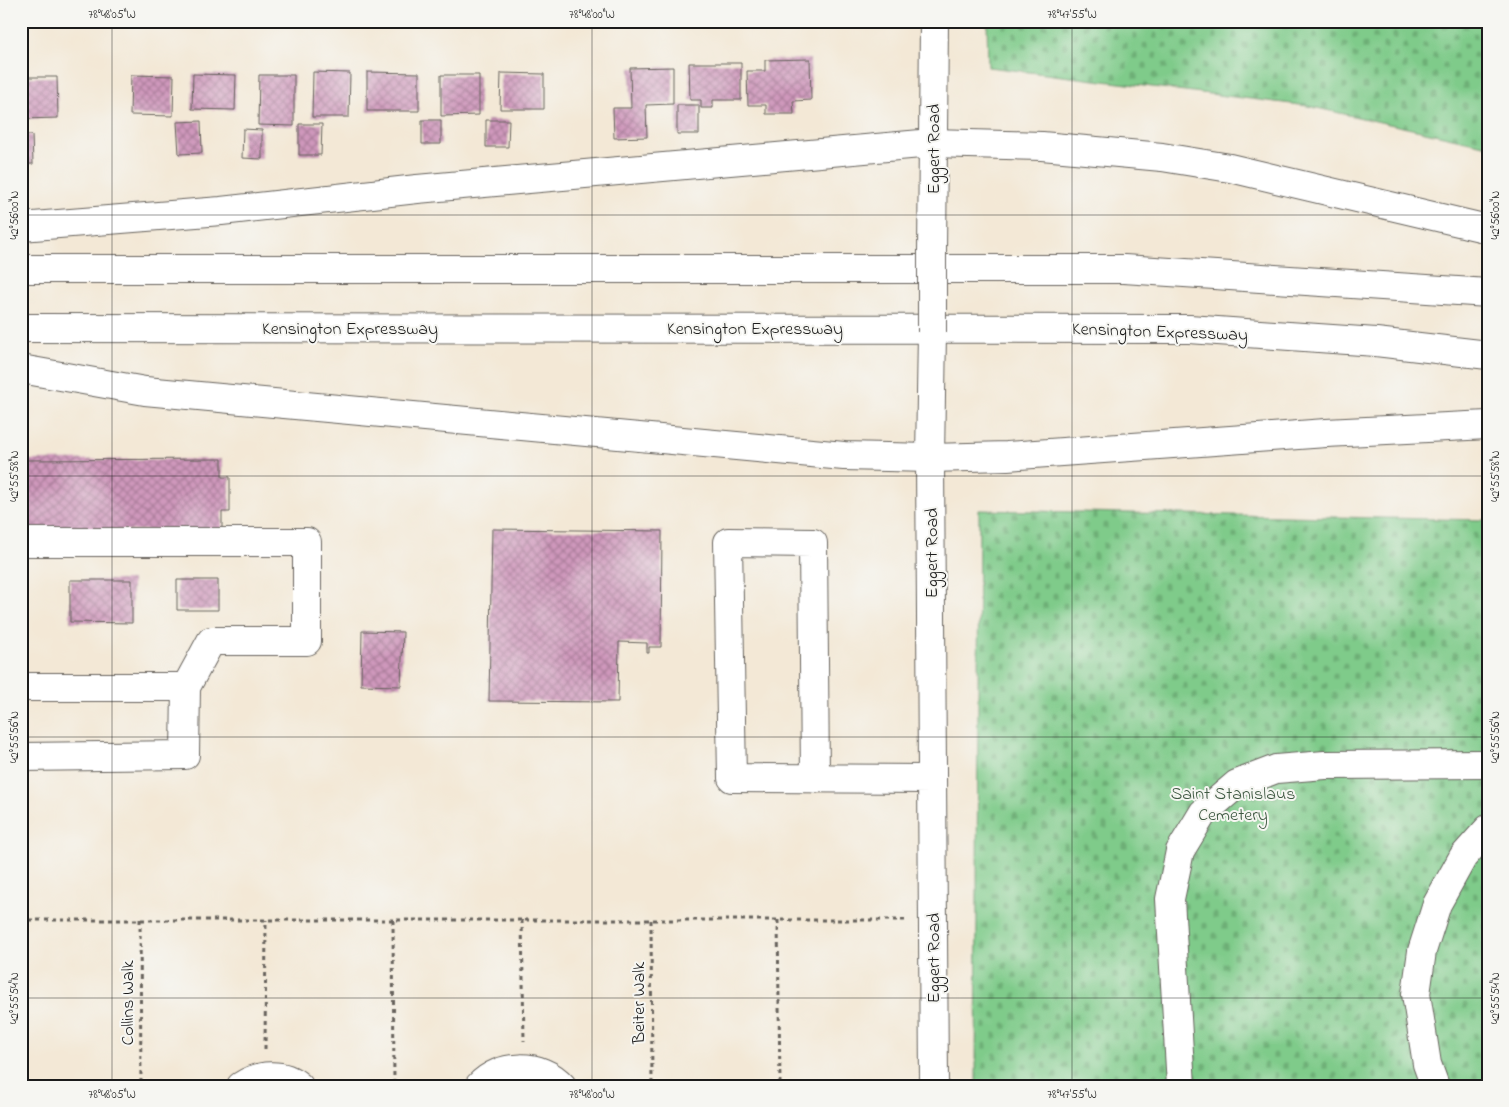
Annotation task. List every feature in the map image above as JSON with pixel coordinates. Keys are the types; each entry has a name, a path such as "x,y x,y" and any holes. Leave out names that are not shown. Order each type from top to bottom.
{"main road":[{"name":"Eggert Road","path":"934,21 930,445 934,1086"},
{"path":"21,227 221,210 417,189 932,149 1042,146 1088,149 1230,168 1488,228"},
{"path":"21,270 1124,269 1488,293"},
{"name":"Kensington Expressway","path":"21,328 1189,330 1376,342 1488,355"},
{"path":"21,369 145,391 844,456 930,445 1007,456 1326,433 1488,425"},
{"path":"21,542 307,542 307,641 211,641 186,687 185,755 21,756"},
{"path":"815,779 813,542 728,542 732,778 815,779 932,779"},
{"path":"21,687 186,687"},
{"path":"1181,1086 1170,899 1180,851 1203,813 1237,784 1276,769 1325,765 1488,764"},
{"path":"1435,1086 1427,1064 1416,994 1422,951 1437,904 1463,857 1488,829"},
{"path":"479,1086 484,1080 503,1070 524,1068 542,1072 558,1081 562,1086"},
{"path":"253,1081 281,1077 299,1086"}],"path":[{"name":"Collins Walk","path":"140,919 141,1086"},
{"path":"21,920 933,920"},
{"path":"253,1081 266,920"},
{"path":"393,920 394,1086"},
{"path":"522,920 524,1068"},
{"name":"Beiter Walk","path":"651,920 652,1086"},
{"path":"778,920 780,1086"}],"green space":[{"path":"987,21 1488,21 1488,146 1308,106 988,67"},
{"name":"Saint Stanislaus Cemetery","path":"979,510 1488,520 1488,1086 976,1086"}],"building":[{"path":"810,59 811,100 793,101 794,114 766,114 766,105 748,105 747,71 765,71 765,60"},
{"path":"689,63 741,63 741,100 713,100 713,108 701,108 701,100 690,100"},
{"path":"673,67 673,104 646,105 647,137 614,138 613,108 631,108 630,68"},
{"path":"313,72 350,73 349,117 312,117"},
{"path":"367,72 419,73 419,111 367,111"},
{"path":"501,73 544,74 544,109 500,109"},
{"path":"193,74 236,75 235,110 192,109"},
{"path":"131,75 174,76 173,116 130,115"},
{"path":"259,75 294,75 294,126 258,125"},
{"path":"441,75 479,75 479,115 441,116"},
{"path":"21,77 57,77 58,118 21,119"},
{"path":"677,105 699,105 699,134 677,134"},
{"path":"422,120 441,120 441,144 422,144"},
{"path":"486,120 509,120 508,147 486,147"},
{"path":"201,121 202,153 179,154 177,122"},
{"path":"299,124 322,124 321,155 299,155"},
{"path":"243,129 262,130 262,159 242,158"},
{"path":"21,135 32,135 33,164 21,164"},
{"path":"222,459 222,477 230,477 230,512 222,512 222,530 21,531 21,460"},
{"path":"492,529 662,531 661,647 649,647 649,653 647,653 647,643 619,642 618,702 489,701"},
{"path":"70,580 132,580 132,623 70,622"},
{"path":"177,580 218,580 218,610 177,610"},
{"path":"362,631 403,632 401,686 361,685"}]}
